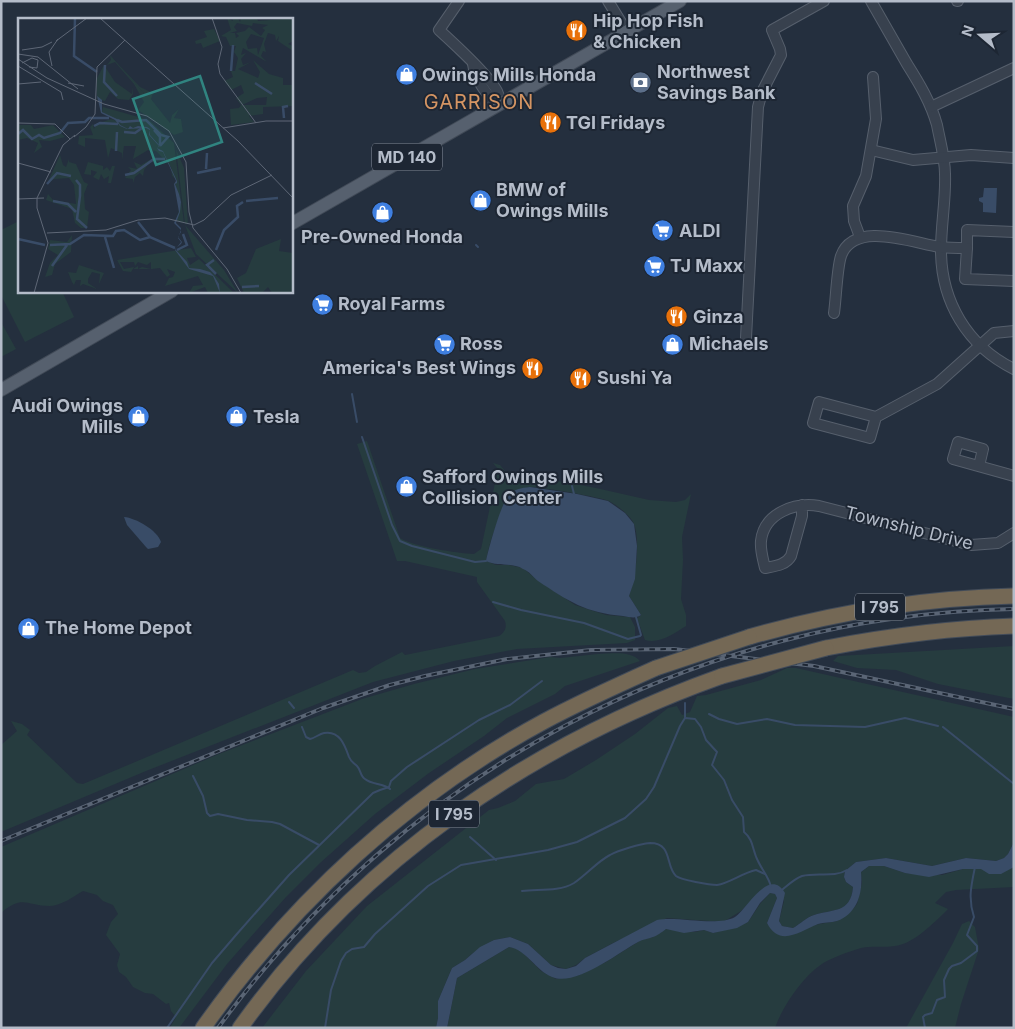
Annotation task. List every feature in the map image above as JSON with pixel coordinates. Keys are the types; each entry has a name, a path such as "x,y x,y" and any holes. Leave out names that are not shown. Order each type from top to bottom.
{"highway":[{"name":"I 795","path":"203,1028 242,975 291,918 358,853 441,787 512,739 574,706 656,668 786,626 862,610 944,599 1014,596"},
{"name":"I 795","path":"240,1028 290,965 345,907 402,855 458,811 529,764 587,733 666,697 722,676 826,648 948,630 1014,626"}],"main road":[{"name":"MD 140","path":"292,223 680,1"},
{"path":"1,390 170,292"}],"street":[{"path":"459,1 439,30 483,72 498,92 497,106"},
{"path":"608,1 627,32"},
{"path":"746,338 758,107 762,92 781,55 772,30 824,1"},
{"path":"872,1 923,90 936,122 945,172 941,247 942,272 948,296 960,321 979,345 997,360 1014,369"},
{"path":"931,107 1014,68"},
{"path":"860,237 854,221 853,206 866,176 876,119 873,77"},
{"path":"871,150 913,160 982,155 1014,158"},
{"path":"1014,232 967,230 966,279 1014,281"},
{"path":"834,313 841,256 850,243 860,237 882,236 941,247 967,248"},
{"path":"876,417 870,438 813,423 819,402 876,417 936,384 994,333 1014,331"},
{"path":"978,466 1014,476"},
{"name":"Township Drive","path":"802,505 802,516 791,556 784,563 765,568 760,543 765,528 777,514 785,509 802,505 819,506 970,545 998,543 1014,532"}],"green space":[{"path":"18,222 18,292 62,292 74,317 25,342 1,295 1,230"},
{"path":"1,322 16,349 1,357"},
{"path":"367,441 400,538 425,547 447,551 474,554 481,549 498,469 493,463 500,465 505,471 649,500 676,502 685,500 691,494 682,537 681,599 686,615 686,626 656,641 645,640 636,619 641,615 629,596 636,560 636,532 634,524 623,511 603,499 529,487 508,497 495,528 486,561 496,565 523,568 575,605 606,615 630,617 635,627 635,640 627,643 517,649 454,661 373,682 146,771 1,832 1,745 17,731 11,721 22,724 30,730 27,735 77,783 83,784 353,670 359,673 366,672 402,652 405,655 499,636 503,633 506,628 505,621 477,582 477,577 405,561 397,561 357,444"},
{"path":"1014,646 1014,699 938,684 896,670 857,668 833,661 838,656"},
{"path":"598,654 626,654 640,661 565,686 555,694 507,718 375,814 320,863 286,897 227,964 179,1028 170,1028 176,1017 171,1011 169,1003 166,1004 153,994 145,993 133,987 126,977 119,972 117,965 120,954 106,935 111,922 118,914 113,905 103,901 97,895 83,891 54,906 20,902 8,907 1,913 1,847 219,754 362,699 475,669 550,657 560,658"},
{"path":"787,668 796,668 1014,717 1014,842 1008,854 996,861 966,858 932,866 886,858 856,862 845,871 844,877 846,882 853,887 849,902 840,909 811,916 793,928 782,926 779,921 784,901 775,885 768,886 741,911 723,922 667,918 613,943 566,969 551,965 528,944 510,937 494,940 452,968 438,1001 436,1028 262,1028 306,971 367,906 489,810 515,801 536,784 564,779 635,734 668,708 677,706 682,715 690,712 697,696 761,680"},
{"path":"869,866 884,866 905,873 942,875 963,869 1009,869 1014,867 1014,887 946,892 935,903 948,909 927,929 909,942 893,946 861,948 829,960 804,980 790,999 775,1028 447,1028 457,978 509,947 523,953 541,971 556,979 579,975 606,962 641,940 653,937 666,929 695,932 704,930 713,933 748,922 770,893 775,894 777,898 767,923 774,932 837,921 857,904 862,883 861,872"},
{"path":"969,921 975,927 979,949 955,1028 906,1028 962,924"}],"water":[{"path":"984,188 997,188 996,213 983,212 983,203 979,201 979,198 983,197"},
{"path":"530,487 608,501 625,513 634,524 637,546 635,579 629,596 641,615 630,617 588,609 559,594 519,567 486,561 498,518 505,501 508,496 518,489"},
{"path":"124,517 140,522 151,529 161,542 158,547 148,549 127,525"},
{"path":"1014,842 1014,867 1001,874 989,874 981,869 963,869 929,877 905,873 884,866 869,866 861,872 860,894 850,913 837,921 818,924 791,935 778,935 772,931 767,923 777,898 775,894 770,893 760,903 748,922 737,928 713,933 704,930 684,933 666,929 656,936 638,942 596,967 572,977 561,979 552,977 521,952 509,947 457,978 447,1028 436,1028 438,1001 452,968 480,947 494,940 510,937 528,944 551,965 566,969 576,966 585,958 657,920 718,921 735,917 759,892 772,884 779,886 785,893 779,921 782,926 793,928 811,916 839,909 848,902 853,887 846,882 844,877 845,871 856,862 886,858 932,866 966,858 996,861 1008,854"}],"waterway":[{"path":"352,394 357,422"},
{"path":"362,437 392,525 400,541 412,546 475,562 486,561"},
{"path":"572,486 574,494"},
{"path":"493,602 584,623 628,639 641,635 636,617"},
{"path":"389,787 391,781 407,767 479,720 510,705 542,681"},
{"path":"289,702 294,708"},
{"path":"685,703 685,718"},
{"path":"709,714 737,724 767,719 795,725 865,727 905,718 938,726"},
{"path":"325,1028 331,990 341,961 346,953 352,949 364,947 375,934 428,886 461,865 548,850 577,842 625,818 646,799 654,787 685,718 695,719 701,727 706,740 717,752 712,765 724,780 732,800 743,817 744,832 750,838 756,857 771,887"},
{"path":"302,727 306,737 310,739 324,733 338,736 363,778 390,789"},
{"path":"943,727 1014,784"},
{"path":"193,776 203,796 207,813 210,816 218,814 280,824 319,845"},
{"path":"167,1028 212,963 289,875 373,793 389,787"},
{"path":"470,837 496,860"},
{"path":"522,891 555,889 568,886 610,855 650,843 662,847 673,872 676,876 684,879 717,885 756,870 765,874"},
{"path":"925,1028 923,1017 932,1013 937,1000 945,997 944,980 949,969 977,951 977,946 967,935 974,917 971,886 975,867"},
{"path":"782,890 802,876 837,874 847,870"}],"railway":[{"path":"218,1028 293,937 376,855 468,785 567,725 672,677 782,641 896,618 1014,609"},
{"path":"1,841 323,708 390,685 507,659 591,650 674,649 814,666 1014,709"}],"place":[{"name":"Hip Hop Fish & Chicken","path":"577,31"},
{"name":"Owings Mills Honda","path":"406,75"},
{"name":"Northwest Savings Bank","path":"641,82"},
{"name":"TGI Fridays","path":"550,123"},
{"name":"BMW of Owings Mills","path":"480,200"},
{"name":"Pre-Owned Honda","path":"382,212"},
{"name":"ALDI","path":"663,231"},
{"name":"TJ Maxx","path":"654,266"},
{"name":"Royal Farms","path":"322,304"},
{"name":"Ginza","path":"677,317"},
{"name":"Ross","path":"444,344"},
{"name":"Michaels","path":"673,344"},
{"name":"America's Best Wings","path":"532,368"},
{"name":"Sushi Ya","path":"581,378"},
{"name":"Audi Owings Mills","path":"139,416"},
{"name":"Tesla","path":"237,417"},
{"name":"Safford Owings Mills Collision Center","path":"406,487"},
{"name":"The Home Depot","path":"29,628"}],"district":[{"name":"GARRISON","path":"479,102"}]}
